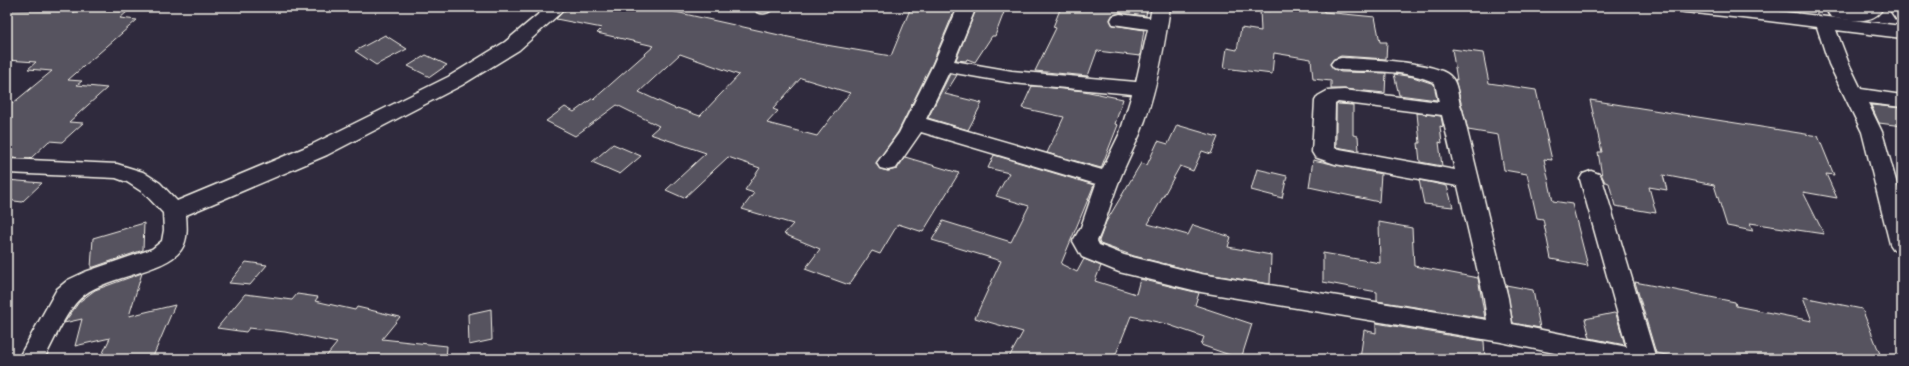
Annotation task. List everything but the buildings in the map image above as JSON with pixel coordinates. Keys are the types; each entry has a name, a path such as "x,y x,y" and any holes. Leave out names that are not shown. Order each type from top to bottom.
{"street":[{"path":"174,211 319,150 455,81 512,46 558,7"},
{"path":"888,163 908,136 943,65 967,7"},
{"path":"1685,7 1902,32"},
{"path":"1792,7 1855,14 1870,13 1872,10 1871,7"},
{"path":"1897,7 1902,16"},
{"path":"1120,20 1159,16 1155,44 1144,89 1130,133 1108,180 1092,227 1085,241 1090,251 1119,263 1201,283 1501,332 1605,356 1635,359"},
{"path":"1824,22 1839,64 1872,132 1902,244"},
{"path":"1341,64 1422,71 1437,75 1444,80 1496,298 1501,332"},
{"path":"943,65 1012,77 1144,89"},
{"path":"1855,95 1902,101"},
{"path":"1452,110 1334,96 1325,101 1323,152 1334,157 1468,180"},
{"path":"915,122 1108,180"},
{"path":"7,166 117,171 135,177 152,188 174,211 176,230 172,245 160,255 94,278 77,287 66,296 31,359"},
{"path":"1591,180 1644,359"}]}
